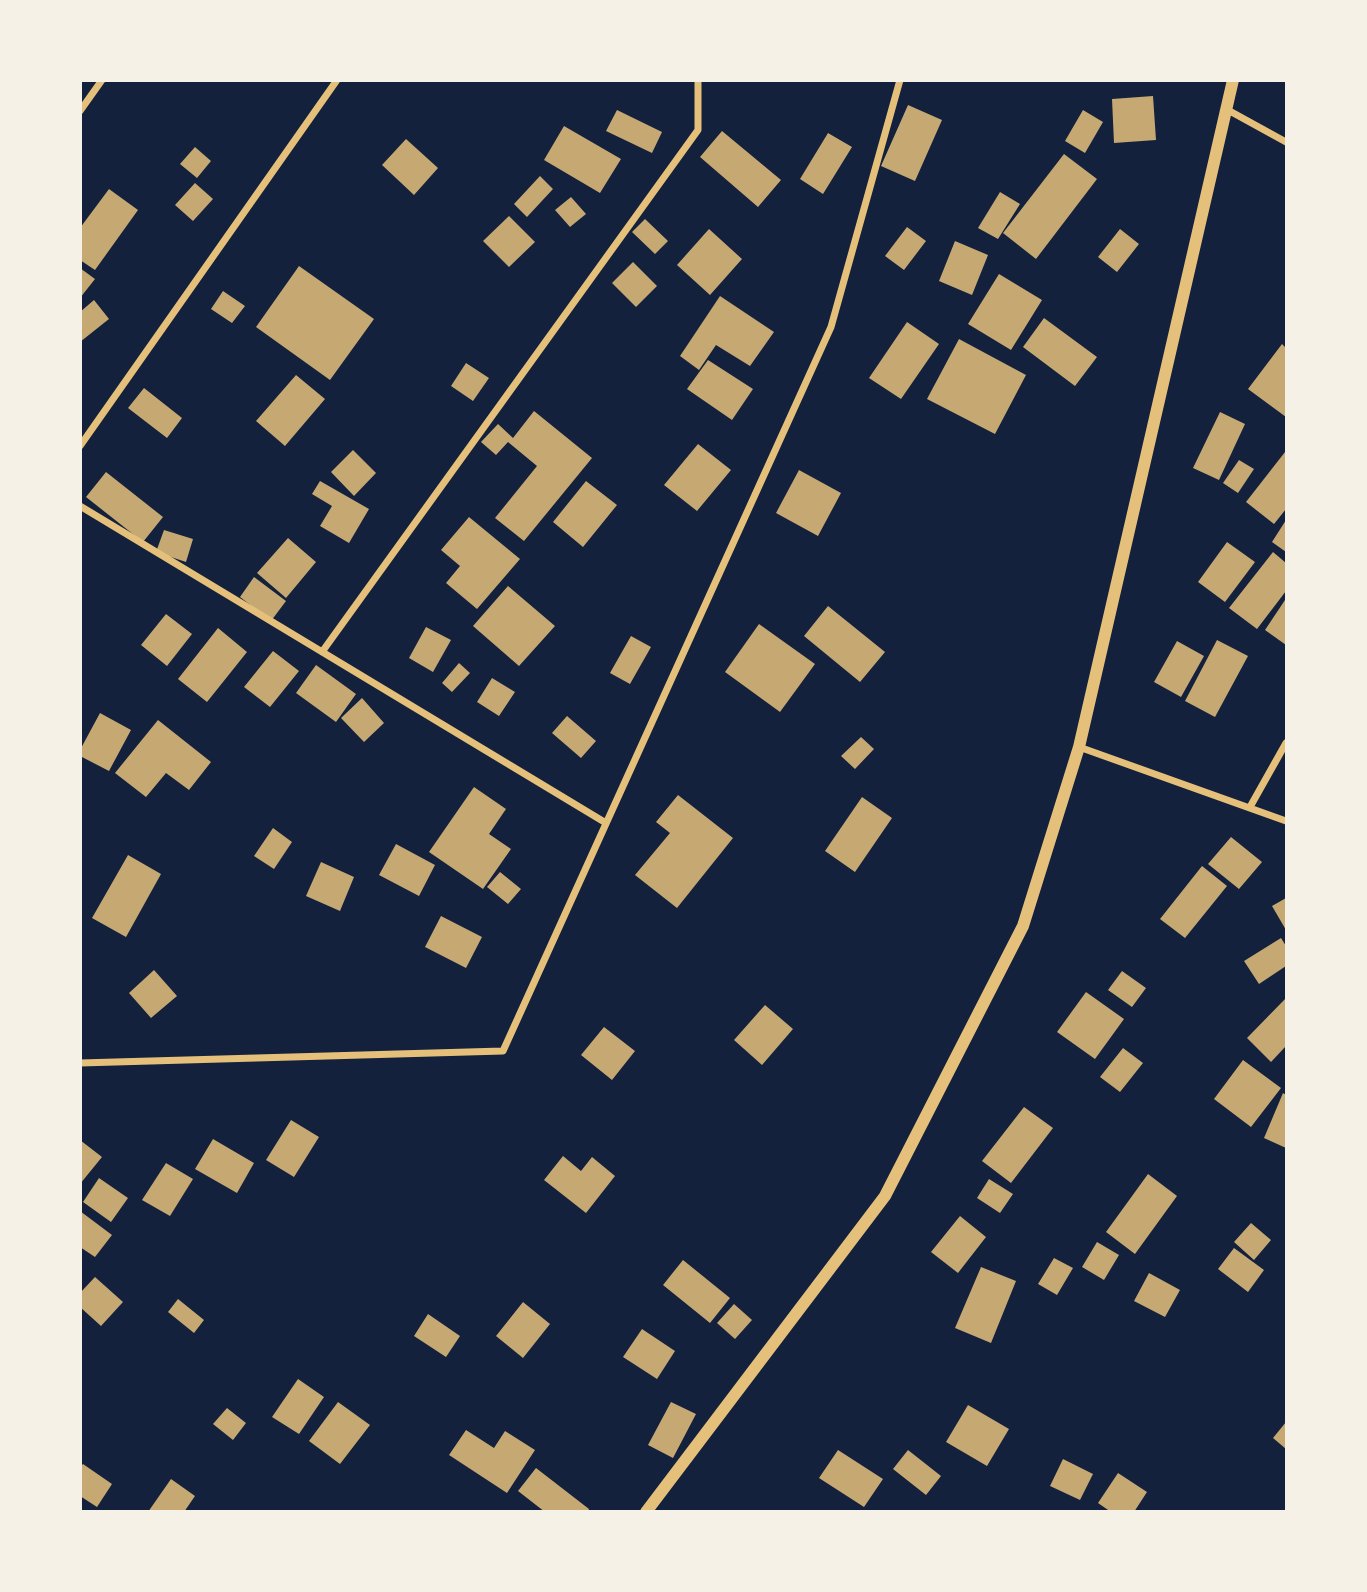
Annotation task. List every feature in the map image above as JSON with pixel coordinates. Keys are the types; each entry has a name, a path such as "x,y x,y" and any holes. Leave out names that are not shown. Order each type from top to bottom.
{"street":[{"path":"80,111 102,80"},
{"path":"80,446 337,80"},
{"path":"322,652 698,130 698,80"},
{"path":"80,1063 503,1051 831,327 900,80"},
{"path":"646,1511 885,1196 1023,926 1079,747 1233,80"},
{"path":"1226,109 1286,142"},
{"path":"80,506 606,823"},
{"path":"1250,807 1286,743"},
{"path":"1079,747 1286,821"}],"building":[{"path":"1153,96 1156,140 1114,143 1112,99"},
{"path":"908,105 942,120 915,181 881,166"},
{"path":"617,110 662,132 652,153 606,131"},
{"path":"1083,110 1103,122 1085,153 1065,141"},
{"path":"564,126 621,159 600,193 544,160"},
{"path":"722,131 781,180 758,207 700,157"},
{"path":"828,133 852,147 823,194 800,179"},
{"path":"406,139 438,168 414,195 382,165"},
{"path":"195,147 211,161 197,178 180,164"},
{"path":"1064,154 1097,179 1036,259 1003,233"},
{"path":"540,176 553,189 527,217 514,204"},
{"path":"195,183 213,199 193,221 175,205"},
{"path":"109,189 138,210 95,270 80,260 80,228"},
{"path":"1000,192 1020,204 998,239 978,228"},
{"path":"571,197 586,214 570,227 555,210"},
{"path":"509,216 535,242 509,267 483,241"},
{"path":"645,219 668,241 655,254 632,232"},
{"path":"907,227 926,241 904,270 885,256"},
{"path":"709,229 742,259 710,295 677,265"},
{"path":"1120,229 1139,244 1117,272 1098,257"},
{"path":"955,241 988,255 972,295 939,281"},
{"path":"633,262 657,286 636,307 612,283"},
{"path":"299,266 374,319 330,380 256,327"},
{"path":"80,268 95,279 80,298"},
{"path":"999,274 1042,300 1011,350 968,324"},
{"path":"223,291 245,306 232,323 211,309"},
{"path":"720,296 774,332 750,366 716,345 699,370 680,356"},
{"path":"94,300 109,319 80,342 80,312"},
{"path":"1044,318 1097,357 1075,386 1023,347"},
{"path":"907,322 939,344 901,399 869,378"},
{"path":"959,339 1026,375 995,434 927,399"},
{"path":"1282,344 1286,348 1286,417 1248,389"},
{"path":"708,360 753,389 732,420 687,389"},
{"path":"466,363 489,378 473,401 451,386"},
{"path":"296,375 325,399 285,446 256,421"},
{"path":"144,388 182,418 167,438 128,408"},
{"path":"534,411 592,458 524,541 495,518 537,466 508,442 496,455 481,442 498,424 513,438"},
{"path":"1220,412 1245,424 1219,480 1193,468"},
{"path":"698,444 731,470 697,511 664,485"},
{"path":"353,450 376,473 354,496 331,472"},
{"path":"1285,452 1286,509 1274,524 1246,502"},
{"path":"1239,460 1254,469 1238,493 1223,483"},
{"path":"799,470 841,493 818,536 776,513"},
{"path":"106,472 163,517 143,542 86,497"},
{"path":"320,481 369,509 349,543 320,526 332,506 312,494"},
{"path":"586,481 617,505 583,547 553,522"},
{"path":"469,517 520,559 477,609 446,583 460,566 441,550"},
{"path":"1286,520 1286,552 1272,542"},
{"path":"164,530 193,539 186,562 156,552"},
{"path":"288,538 316,562 286,598 257,573"},
{"path":"1227,542 1255,562 1225,602 1198,582"},
{"path":"1273,552 1286,563 1286,591 1257,629 1229,608"},
{"path":"254,577 286,601 271,621 240,597"},
{"path":"508,586 555,626 519,666 473,626"},
{"path":"1286,601 1286,645 1265,630"},
{"path":"828,606 885,652 860,682 804,636"},
{"path":"166,614 192,634 167,666 141,645"},
{"path":"759,624 815,664 780,712 725,672"},
{"path":"426,627 451,640 433,672 409,658"},
{"path":"218,628 247,652 207,702 178,679"},
{"path":"631,636 651,647 630,684 610,673"},
{"path":"1217,640 1248,656 1215,717 1185,701"},
{"path":"1177,641 1204,656 1181,697 1154,682"},
{"path":"273,651 299,671 270,707 244,687"},
{"path":"459,663 470,673 452,692 442,683"},
{"path":"316,665 356,694 336,722 296,693"},
{"path":"492,678 515,692 499,716 477,702"},
{"path":"362,698 384,723 364,742 341,718"},
{"path":"100,713 131,730 109,771 80,756 80,750"},
{"path":"567,716 596,741 581,758 552,733"},
{"path":"158,720 211,762 189,790 166,773 146,797 115,773"},
{"path":"861,737 874,749 855,769 841,756"},
{"path":"474,787 506,809 489,834 511,849 483,889 429,852"},
{"path":"678,795 733,838 677,908 635,875 670,833 656,822"},
{"path":"862,797 892,818 855,872 825,851"},
{"path":"273,828 292,842 274,869 254,856"},
{"path":"1231,837 1262,862 1239,889 1208,864"},
{"path":"396,844 435,865 419,896 379,875"},
{"path":"128,855 161,874 126,937 92,918"},
{"path":"321,862 354,877 340,911 306,896"},
{"path":"1202,866 1227,886 1185,938 1160,919"},
{"path":"500,872 521,889 508,904 487,887"},
{"path":"1286,898 1286,930 1272,906"},
{"path":"441,916 482,937 466,968 425,947"},
{"path":"1281,938 1286,946 1286,966 1259,984 1244,961"},
{"path":"154,970 177,996 151,1018 129,993"},
{"path":"1122,971 1146,988 1132,1007 1108,990"},
{"path":"1086,992 1124,1019 1095,1059 1057,1032"},
{"path":"1286,998 1286,1046 1271,1062 1247,1038"},
{"path":"765,1005 793,1029 762,1065 734,1040"},
{"path":"604,1027 635,1051 612,1080 581,1055"},
{"path":"1123,1048 1143,1063 1120,1092 1100,1077"},
{"path":"1243,1060 1281,1088 1251,1127 1214,1099"},
{"path":"1283,1093 1286,1095 1286,1148 1264,1138"},
{"path":"1024,1107 1053,1128 1011,1183 982,1161"},
{"path":"291,1120 319,1137 294,1177 266,1160"},
{"path":"213,1139 254,1163 237,1193 195,1169"},
{"path":"80,1140 102,1157 80,1184"},
{"path":"563,1156 581,1171 592,1157 615,1176 586,1213 544,1180"},
{"path":"166,1163 193,1179 170,1216 142,1200"},
{"path":"1148,1174 1177,1196 1135,1254 1106,1232"},
{"path":"99,1178 128,1198 111,1222 83,1202"},
{"path":"989,1179 1013,1194 1000,1213 977,1198"},
{"path":"80,1211 112,1235 95,1257 80,1247"},
{"path":"960,1216 986,1237 958,1273 931,1252"},
{"path":"1251,1223 1271,1240 1254,1260 1234,1242"},
{"path":"1097,1242 1119,1255 1104,1280 1082,1267"},
{"path":"1234,1248 1264,1270 1248,1292 1218,1269"},
{"path":"1054,1258 1073,1268 1057,1295 1038,1284"},
{"path":"683,1260 730,1298 710,1323 663,1285"},
{"path":"981,1267 1016,1281 991,1343 955,1328"},
{"path":"1149,1273 1180,1290 1165,1317 1134,1301"},
{"path":"95,1277 123,1302 101,1326 80,1307 80,1293"},
{"path":"178,1299 204,1320 194,1333 168,1312"},
{"path":"523,1302 550,1324 523,1358 496,1336"},
{"path":"734,1304 752,1320 735,1339 717,1323"},
{"path":"428,1314 460,1336 446,1357 414,1336"},
{"path":"642,1329 675,1351 657,1379 623,1357"},
{"path":"298,1379 324,1397 299,1434 272,1417"},
{"path":"338,1402 370,1425 340,1464 309,1441"},
{"path":"671,1402 696,1414 673,1458 648,1445"},
{"path":"968,1405 1009,1429 987,1466 946,1442"},
{"path":"227,1408 246,1423 233,1440 213,1424"},
{"path":"1286,1422 1286,1449 1273,1438"},
{"path":"466,1430 494,1448 505,1431 535,1450 507,1493 449,1455"},
{"path":"838,1450 883,1479 864,1507 819,1478"},
{"path":"908,1450 941,1476 926,1495 893,1469"},
{"path":"1063,1459 1093,1474 1080,1500 1050,1486"},
{"path":"83,1464 112,1484 97,1507 80,1496 80,1467"},
{"path":"536,1468 589,1509 588,1512 545,1512 518,1491"},
{"path":"1118,1473 1147,1492 1134,1512 1111,1512 1098,1503"},
{"path":"171,1479 195,1496 184,1512 148,1512"}]}
